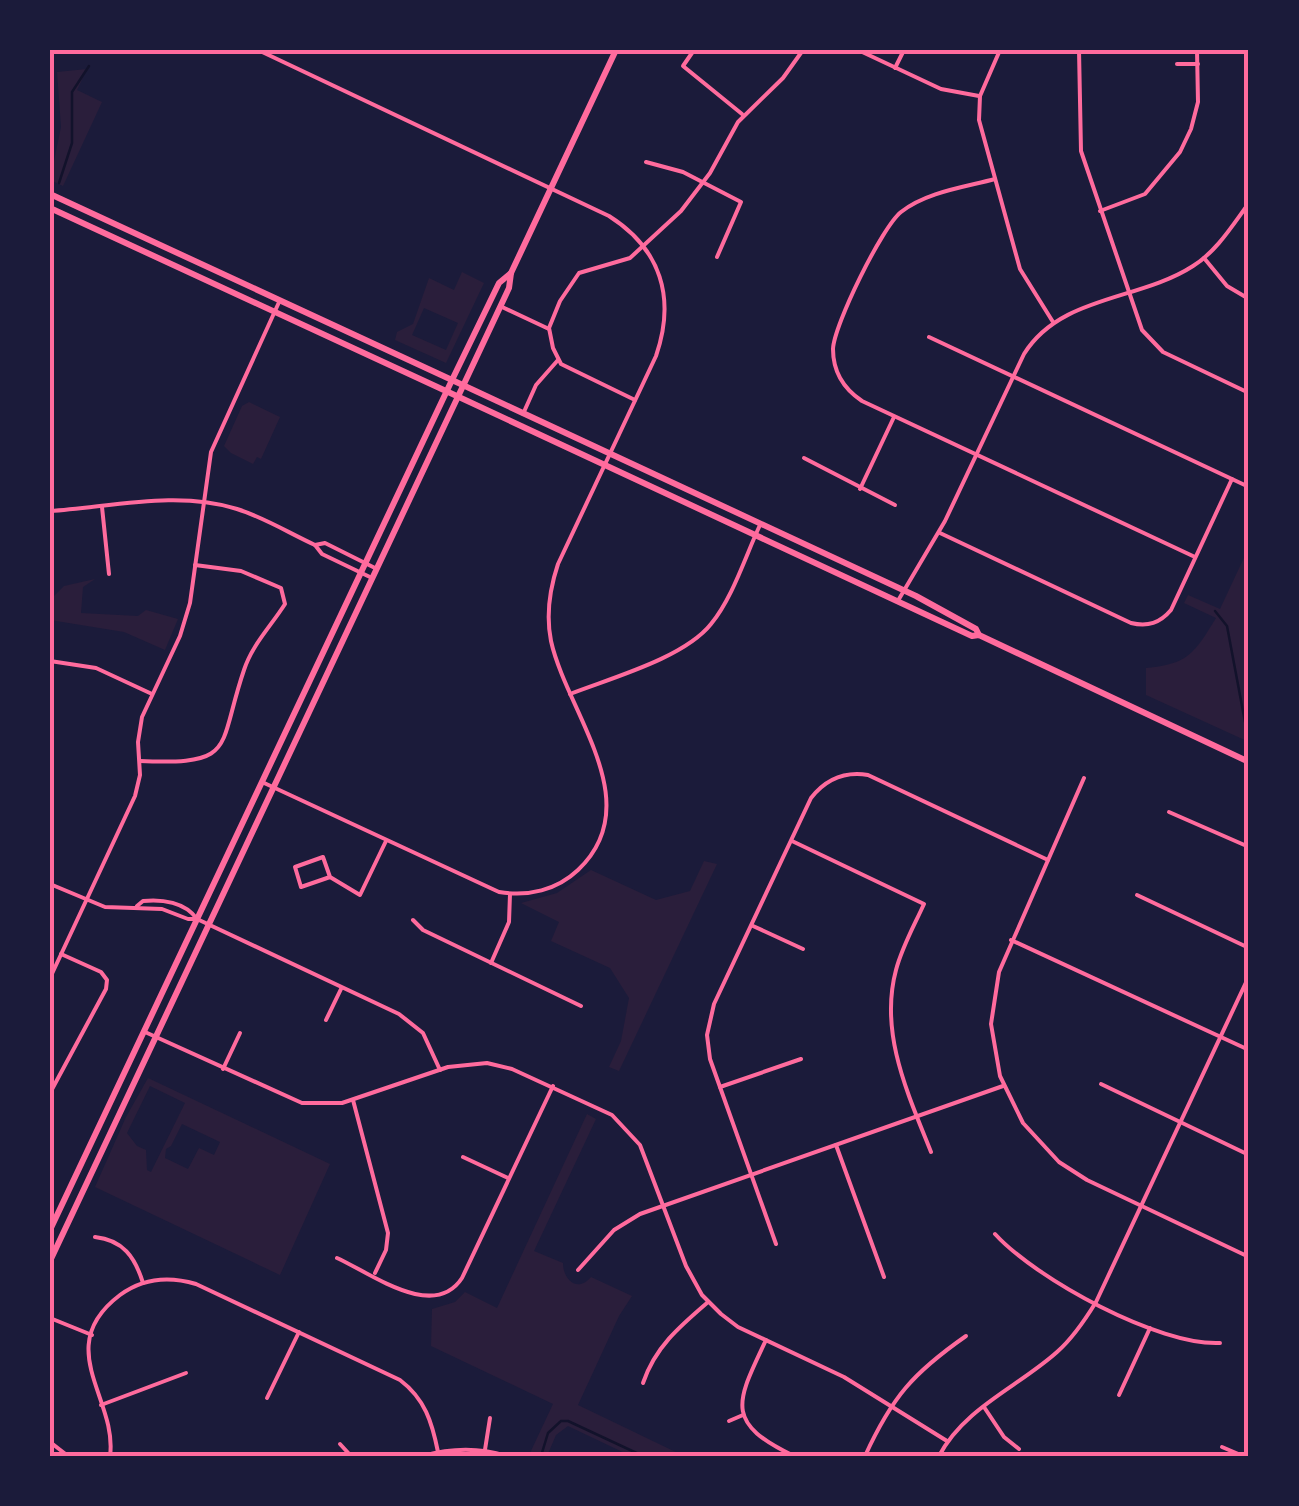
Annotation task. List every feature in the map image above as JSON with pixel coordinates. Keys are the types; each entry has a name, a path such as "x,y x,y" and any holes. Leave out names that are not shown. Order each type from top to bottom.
{"main road":[{"path":"50,1262 509,288 511,273 616,50"},
{"path":"50,194 903,591 979,634 1249,762"},
{"path":"50,208 972,636 979,634"},
{"path":"50,1230 446,391 499,283 511,273"}],"street":[{"path":"258,50 609,216 646,246 659,275 664,318 656,356 558,564 551,590 551,641 606,783 605,824 592,853 569,878 544,890 510,894 486,888 262,782"},
{"path":"694,50 684,66 743,115"},
{"path":"635,400 570,370 558,360 549,329 560,301 580,273 630,258 682,211 743,115 782,78 803,50"},
{"path":"858,50 941,89 980,96"},
{"path":"895,68 904,50"},
{"path":"1000,50 980,96 979,120 1020,269 1053,322"},
{"path":"1079,50 1081,151 1142,330 1157,348 1249,392"},
{"path":"1100,212 1145,194 1180,152 1195,115 1198,50"},
{"path":"1177,64 1198,64"},
{"path":"50,84 50,148"},
{"path":"646,162 671,167 740,202 717,257"},
{"path":"995,179 924,199 895,217 882,234 838,327 833,353 840,380 862,401 1195,557"},
{"path":"898,602 939,532 1030,343 1053,322 1176,276 1204,258 1249,204"},
{"path":"1204,258 1227,286 1249,299"},
{"path":"50,978 136,796 139,729 180,636 190,603 211,452 280,300"},
{"path":"500,306 549,329"},
{"path":"929,337 1249,487"},
{"path":"523,414 536,384 558,360"},
{"path":"860,489 894,416"},
{"path":"804,458 894,505"},
{"path":"939,532 1131,623 1156,623 1171,610 1232,479"},
{"path":"50,512 176,500 239,509 372,578"},
{"path":"102,507 109,574"},
{"path":"570,694 672,653 697,638 718,613 760,525"},
{"path":"314,545 324,543 376,568"},
{"path":"140,760 192,762 218,748 229,726 244,668 285,604 281,588 258,576 195,565"},
{"path":"50,661 83,664 152,694"},
{"path":"836,768 838,777"},
{"path":"776,1244 720,1087 708,1048 708,1026 714,1004 811,798 824,784 838,777 858,774 875,778 1048,860"},
{"path":"1084,778 1011,940 994,990 991,1024 1003,1086 1023,1123 1059,1162 1088,1180 1249,1257"},
{"path":"1170,812 1249,847"},
{"path":"330,877 301,886 296,867 323,857 330,877 360,895 386,840"},
{"path":"792,841 924,904 896,970 891,1010 894,1051 931,1152"},
{"path":"50,884 105,907 137,906 142,900 163,901 192,912 198,919 416,1025 429,1042 440,1070"},
{"path":"490,963 509,922 510,894"},
{"path":"1137,896 1249,948"},
{"path":"413,920 423,930 582,1006"},
{"path":"752,926 804,949"},
{"path":"1011,940 1249,1050"},
{"path":"50,1093 106,989 107,980 101,972 62,954"},
{"path":"939,1456 947,1441 983,1406 1060,1350 1096,1302 1249,976"},
{"path":"326,1020 342,987"},
{"path":"144,1032 302,1103 353,1100 460,1064 486,1063 512,1069 612,1115 633,1134 647,1158 686,1266 708,1302 727,1319 844,1377 947,1441"},
{"path":"224,1069 240,1034"},
{"path":"720,1087 800,1059"},
{"path":"1101,1084 1249,1154"},
{"path":"337,1258 424,1298 452,1291 462,1278 553,1086"},
{"path":"578,1270 614,1230 640,1214 1003,1086"},
{"path":"353,1100 388,1232 386,1250 374,1275"},
{"path":"836,1145 884,1277"},
{"path":"463,1157 509,1178"},
{"path":"995,1234 1046,1277 1096,1302 1186,1341 1220,1343"},
{"path":"95,1237 126,1249 135,1261 142,1283"},
{"path":"110,1456 110,1428 89,1368 92,1334 108,1307 123,1293 142,1283 172,1279 196,1284 392,1375 408,1386 428,1414 438,1452"},
{"path":"643,1383 666,1340 708,1302"},
{"path":"50,1318 92,1334"},
{"path":"1119,1395 1150,1328"},
{"path":"268,1398 299,1332"},
{"path":"864,1456 892,1406 918,1371 966,1336"},
{"path":"766,1340 745,1385 744,1416 758,1437 794,1456"},
{"path":"101,1405 186,1373"},
{"path":"983,1406 1004,1438 1019,1449"},
{"path":"728,1422 744,1416"},
{"path":"484,1453 490,1418"},
{"path":"50,1442 68,1456"},
{"path":"340,1444 351,1456"},
{"path":"1222,1446 1242,1456"},
{"path":"423,1456 438,1452 506,1456"},
{"path":"201,1456 216,1456"}],"shaded area":[{"path":"87,69 77,90 102,102 63,186 50,180 61,127 57,72"},
{"path":"462,272 484,283 446,363 395,340 397,332 413,324 429,278 454,290","holes":["424,308 458,323 446,350 412,335"]},
{"path":"249,402 280,417 261,459 257,457 253,464 224,446 242,406"},
{"path":"1249,547 1249,742 1146,695 1146,668 1172,664 1195,649 1216,618 1184,603 1188,595 1220,609"},
{"path":"95,579 83,587 81,613 138,616 146,610 178,619 165,650 124,632 50,620 50,600 64,586"},
{"path":"704,861 717,864 619,1071 609,1067 621,1041 629,998 610,968 551,941 559,922 521,903 557,893 591,870 656,900 690,891"},
{"path":"148,1078 330,1164 280,1275 95,1187","holes":["150,1086 185,1103 151,1172 147,1170 146,1150 137,1146 127,1133","182,1124 220,1142 214,1155 199,1148 188,1169 165,1158 166,1149"]},
{"path":"587,1114 596,1119 534,1251 563,1263 566,1275 576,1284 591,1277 632,1296 578,1405 684,1456 631,1456 568,1426 556,1435 547,1456 530,1453 553,1404 431,1346 432,1309 455,1302 465,1292 497,1308"}],"waterway":[{"path":"59,183 72,143 72,92 89,66"},
{"path":"1215,611 1227,626 1245,722 1249,713"},
{"path":"541,1456 548,1433 561,1421 643,1456"}]}
